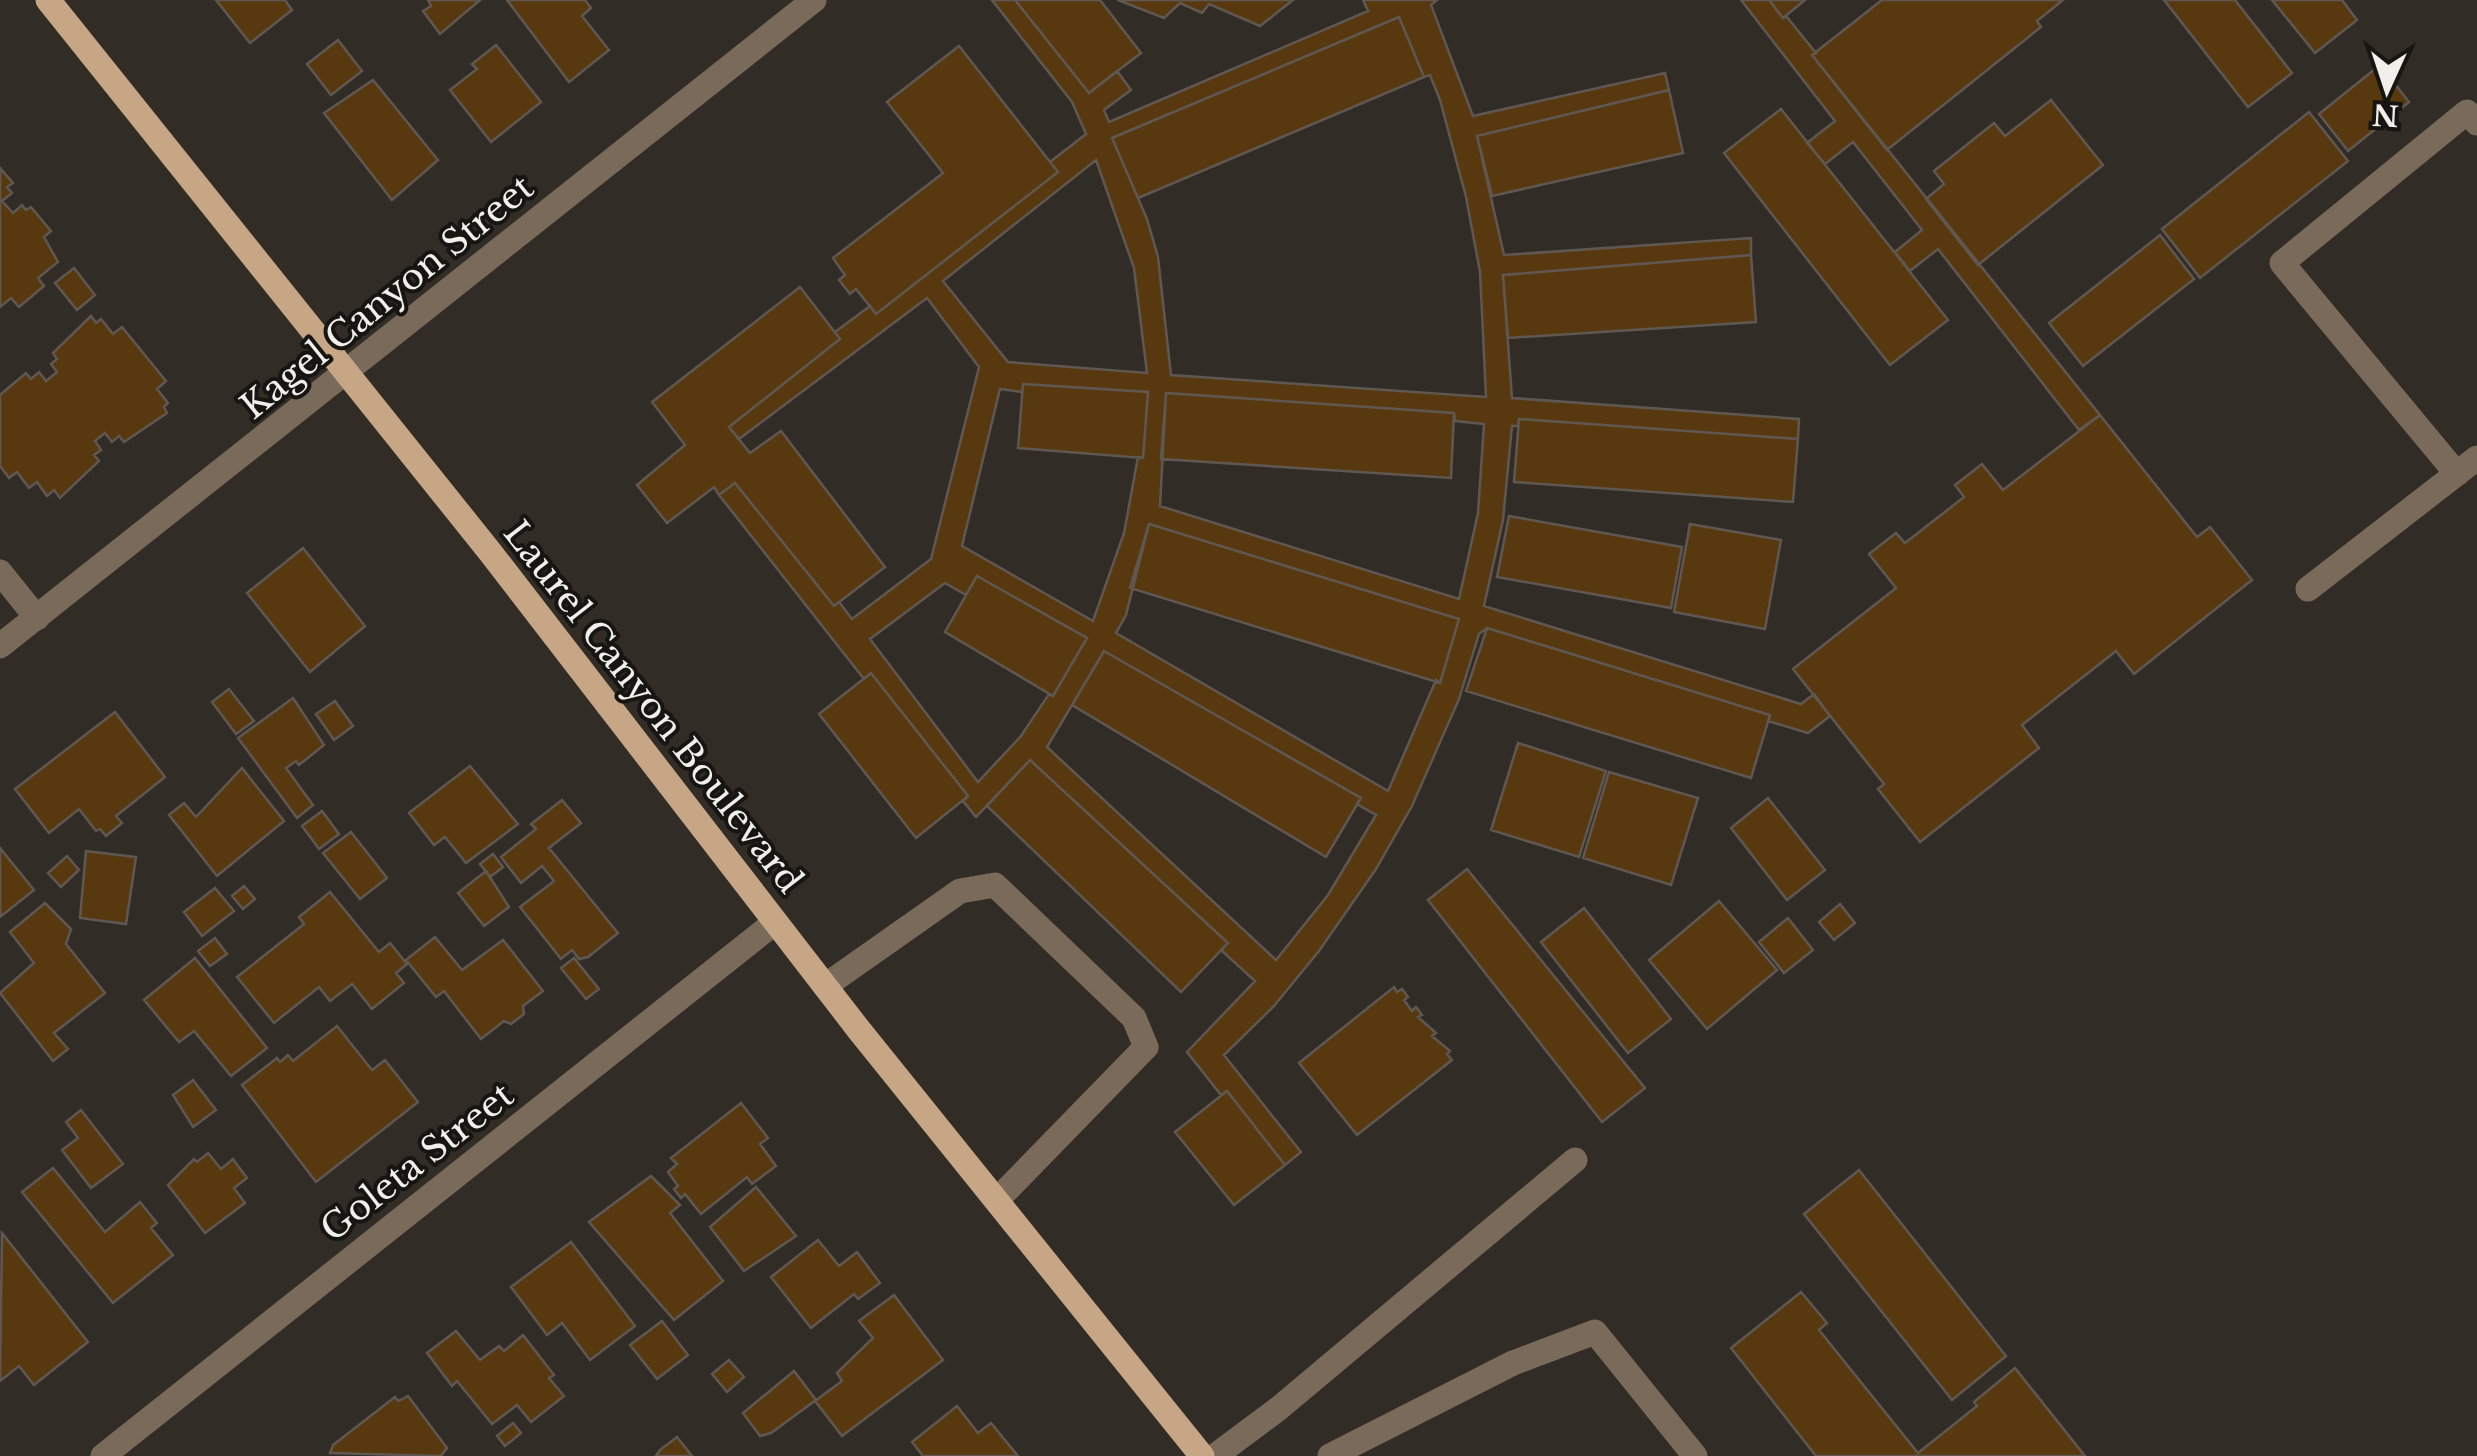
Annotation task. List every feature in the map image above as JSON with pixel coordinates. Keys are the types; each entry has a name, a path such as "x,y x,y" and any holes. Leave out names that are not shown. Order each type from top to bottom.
{"main road":[{"name":"Laurel Canyon Boulevard","path":"48,0 349,373 774,923 1202,1456"}],"street":[{"name":"Kagel Canyon Street","path":"0,646 349,373 814,0"},
{"path":"2308,588 2467,466 2282,263 2468,112 2477,123"},
{"path":"0,572 36,618"},
{"path":"824,986 960,891 995,886 1134,1018 1146,1047 997,1200"},
{"name":"Goleta Street","path":"103,1456 774,923"},
{"path":"1215,1456 1278,1409 1574,1160"},
{"path":"1330,1456 1513,1363 1595,1332 1694,1456"}],"building":[{"path":"216,0 285,0 292,10 250,43"},
{"path":"428,0 480,0 440,34 423,11 431,6"},
{"path":"507,0 585,0 591,8 582,16 609,50 569,82"},
{"path":"992,0 1015,0 1089,93 1117,71 1131,90 1104,110 1109,122 1368,11 1363,0 1437,0 1431,5 1473,116 1665,73 1669,90 1477,136 1504,255 1751,238 1751,255 1503,275 1512,398 1799,419 1798,439 1519,419 1518,426 1512,426 1503,520 1484,606 1801,704 1814,694 1830,716 1808,733 1768,721 1770,715 1487,628 1479,634 1459,699 1412,806 1376,869 1319,951 1274,1006 1224,1055 1301,1152 1285,1165 1227,1091 1221,1095 1187,1052 1255,981 1221,950 1228,943 1030,760 976,817 963,801 968,796 871,673 864,679 719,495 735,483 834,606 839,602 852,619 931,559 979,367 927,298 739,439 729,427 840,339 835,332 870,306 876,314 1058,172 1050,162 1086,134 1072,102","holes":["1399,17 1424,77 1430,75 1440,100 1466,197 1480,272 1486,397 1171,375 1158,257 1147,219 1112,138","1096,160 1134,268 1147,373 1008,362 943,281","1023,384 1148,392 1143,458 1138,457 1124,533 1093,621 962,546 1000,389 1022,392","1166,393 1454,413 1455,421 1484,424 1478,513 1459,599 1160,506","1149,524 1459,619 1440,683 1436,680 1388,791 1116,633 1126,615","977,576 1087,638 1053,696 1049,694 1021,736 978,782 870,639 945,583 966,595","1104,651 1361,798 1357,804 1376,815 1328,895 1276,960 1047,747"]},
{"path":"1015,0 1100,0 1141,53 1089,93"},
{"path":"1118,0 1293,0 1260,26 1209,4 1202,13 1180,3 1164,18"},
{"path":"1741,0 1769,0 1783,18 1786,16 1816,53 1812,55 2100,415 2079,430 1938,249 1910,271 1895,252 1922,230 1853,142 1825,164 1807,143 1835,121"},
{"path":"1769,0 1805,0 1783,18"},
{"path":"1882,0 2063,0 2037,21 2041,27 1887,150 1812,55"},
{"path":"2164,0 2235,0 2292,73 2248,107"},
{"path":"2272,0 2342,0 2357,20 2315,53"},
{"path":"1399,17 1424,77 1138,198 1112,138"},
{"path":"338,40 362,71 331,95 307,64"},
{"path":"496,45 541,102 491,142 450,90 477,69 472,64"},
{"path":"959,46 1058,172 876,314 856,289 850,294 839,280 845,275 833,258 943,173 887,102"},
{"path":"2380,65 2409,102 2348,151 2319,114"},
{"path":"373,80 438,160 392,200 324,113"},
{"path":"1669,90 1683,153 1492,196 1477,136"},
{"path":"2051,100 2103,165 1978,265 1926,199 1944,184 1934,171 1994,123 2005,136"},
{"path":"1781,109 1948,320 1890,365 1724,153"},
{"path":"2309,112 2348,161 2200,278 2162,229"},
{"path":"0,168 13,183 7,187 12,193 2,201 13,213 22,205 26,210 31,207 51,231 44,237 58,262 38,278 44,286 19,307 11,298 0,307"},
{"path":"2160,235 2194,279 2083,366 2049,323"},
{"path":"1751,255 1756,322 1508,338 1503,275"},
{"path":"74,268 95,295 77,310 55,283"},
{"path":"800,287 840,339 729,427 750,453 781,431 885,567 834,606 735,483 719,495 714,487 667,523 637,485 685,445 652,402"},
{"path":"91,316 96,323 101,319 113,334 122,327 166,381 157,389 168,403 164,407 167,413 124,442 119,436 112,442 105,433 95,441 101,450 94,455 99,461 60,498 54,490 47,496 37,482 29,488 17,472 9,478 0,466 0,395 26,373 31,379 39,372 46,381 57,372 51,364 57,359 53,353"},
{"path":"1023,384 1148,392 1143,458 1018,448"},
{"path":"1166,393 1454,413 1451,478 1161,459"},
{"path":"2100,415 2197,537 2210,527 2252,580 2134,674 2116,651 2022,725 2039,748 1920,842 1878,789 1884,784 1793,669 1896,588 1869,554 1896,533 1905,543 1964,497 1955,485 1982,464 2003,490"},
{"path":"1519,419 1798,439 1793,502 1514,482"},
{"path":"1509,516 1682,547 1671,608 1497,577"},
{"path":"1149,524 1459,619 1440,683 1130,588"},
{"path":"1690,524 1781,540 1765,629 1674,612"},
{"path":"303,548 365,626 310,672 247,593"},
{"path":"977,576 1087,638 1053,696 945,632"},
{"path":"1487,628 1770,715 1751,778 1466,691"},
{"path":"1104,651 1361,798 1326,857 1072,705"},
{"path":"871,673 968,796 916,838 819,714"},
{"path":"229,689 254,721 236,734 212,702"},
{"path":"293,698 324,745 299,765 296,761 286,768 313,805 297,818 238,738"},
{"path":"335,701 353,726 334,740 316,714"},
{"path":"115,712 165,777 116,816 122,823 106,836 100,829 96,831 79,809 49,833 15,789"},
{"path":"1518,743 1606,771 1579,857 1491,830"},
{"path":"1030,760 1228,943 1181,992 987,806"},
{"path":"470,766 518,824 466,863 445,837 434,845 409,813"},
{"path":"242,768 284,821 217,876 169,815 184,803 196,817"},
{"path":"1609,772 1698,798 1671,885 1583,858"},
{"path":"1768,798 1825,870 1787,900 1731,828"},
{"path":"562,800 581,823 549,848 618,933 588,957 579,959 572,950 561,959 520,907 554,881 542,866 521,883 501,857 536,829 531,824"},
{"path":"322,811 339,834 319,849 302,826"},
{"path":"351,832 387,878 360,899 323,853"},
{"path":"0,848 34,890 0,917"},
{"path":"86,851 136,857 126,924 80,918"},
{"path":"493,854 503,867 490,877 480,864"},
{"path":"67,856 79,870 61,887 48,873"},
{"path":"1467,869 1645,1088 1602,1122 1428,900"},
{"path":"486,871 509,907 484,926 458,893"},
{"path":"244,886 255,899 243,909 232,896"},
{"path":"215,888 234,911 202,936 184,912"},
{"path":"330,892 379,952 390,943 407,964 396,973 404,983 372,1009 352,984 330,1001 319,987 274,1023 237,977 304,924 299,917"},
{"path":"1719,901 1777,970 1707,1029 1649,960"},
{"path":"45,903 71,929 66,944 105,993 54,1033 68,1049 53,1061 0,993 34,963 10,932"},
{"path":"1840,904 1855,923 1834,940 1819,922"},
{"path":"1584,908 1671,1019 1628,1053 1541,942"},
{"path":"1788,918 1813,950 1784,973 1759,942"},
{"path":"435,937 462,970 503,940 543,991 523,1006 524,1014 511,1024 504,1021 481,1039 444,991 436,997 406,960"},
{"path":"215,938 227,954 210,966 198,951"},
{"path":"195,958 267,1048 231,1076 194,1031 179,1042 144,1000"},
{"path":"574,958 599,989 586,999 561,968"},
{"path":"1394,987 1397,992 1402,989 1408,997 1404,1000 1412,1011 1416,1007 1422,1015 1418,1017 1436,1033 1432,1036 1450,1051 1447,1054 1452,1060 1357,1135 1299,1063"},
{"path":"337,1026 372,1070 385,1060 418,1102 316,1182 242,1085 277,1058 280,1062 288,1055 293,1061"},
{"path":"193,1080 216,1110 193,1127 173,1095"},
{"path":"1227,1091 1285,1165 1234,1205 1175,1132"},
{"path":"741,1103 768,1138 760,1144 776,1166 752,1184 747,1177 701,1214 685,1194 681,1198 674,1189 678,1186 668,1172 677,1164 671,1158"},
{"path":"81,1110 123,1164 91,1188 62,1150 78,1138 66,1122"},
{"path":"208,1153 221,1169 233,1159 247,1178 234,1188 245,1203 205,1233 168,1185 194,1159 197,1162"},
{"path":"53,1168 105,1232 140,1202 157,1223 151,1228 173,1255 113,1303 22,1192"},
{"path":"1859,1170 2006,1356 1952,1400 1804,1214"},
{"path":"651,1176 680,1205 670,1213 723,1281 674,1320 589,1222"},
{"path":"756,1187 796,1236 744,1271 710,1227"},
{"path":"2,1233 88,1342 34,1385 19,1366 0,1381"},
{"path":"818,1240 839,1266 857,1252 880,1283 858,1299 854,1294 811,1328 771,1277"},
{"path":"571,1242 635,1326 590,1360 562,1323 547,1335 511,1287"},
{"path":"1801,1292 1827,1323 1819,1330 1918,1453 1977,1406 1974,1402 2015,1368 2085,1456 1816,1456 1731,1348"},
{"path":"894,1295 943,1360 842,1436 815,1401 842,1381 837,1373 873,1338 859,1321"},
{"path":"662,1321 688,1355 657,1379 630,1345"},
{"path":"456,1331 480,1360 499,1346 504,1351 523,1335 554,1375 549,1378 564,1396 531,1422 517,1405 492,1424 457,1381 452,1386 427,1353"},
{"path":"729,1360 744,1377 727,1392 712,1374"},
{"path":"794,1371 816,1400 771,1433 760,1436 743,1413"},
{"path":"408,1396 447,1448 441,1456 330,1453 333,1445 395,1397 398,1401"},
{"path":"957,1406 978,1433 991,1423 1018,1456 923,1456 912,1442"},
{"path":"513,1423 521,1433 505,1446 497,1436"},
{"path":"677,1437 692,1456 656,1456 660,1450"}]}
